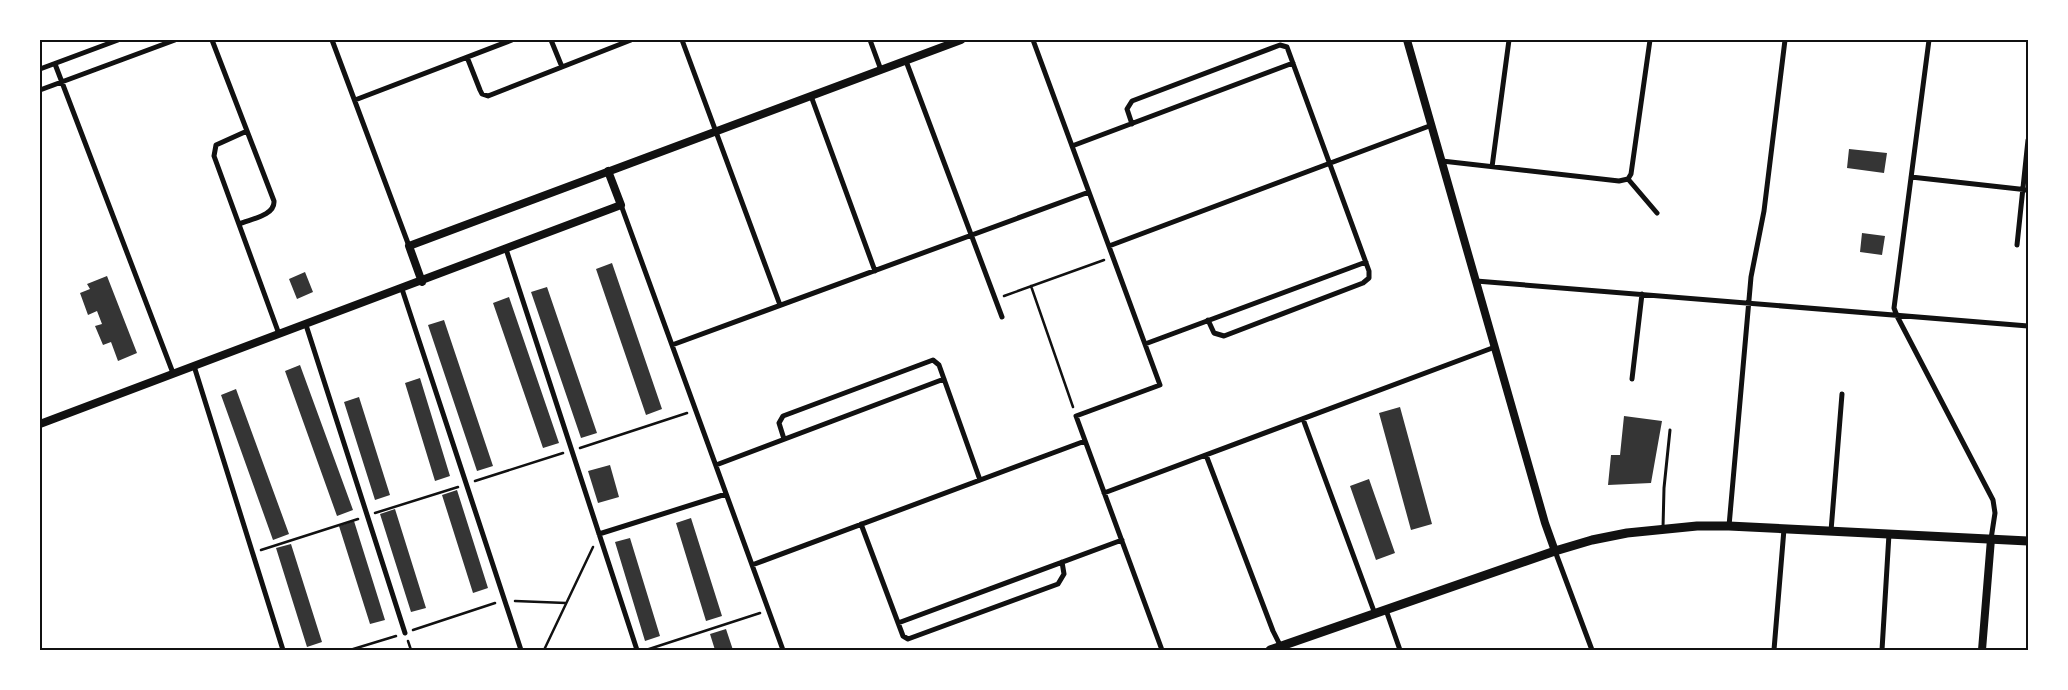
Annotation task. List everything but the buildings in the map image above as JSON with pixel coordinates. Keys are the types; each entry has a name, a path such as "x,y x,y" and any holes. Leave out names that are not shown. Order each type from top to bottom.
{"main road":[{"path":"1270,650 1282,648 1555,551 1592,540 1663,528 1729,526 2028,541"}],"street":[{"path":"40,69 118,40"},
{"path":"40,90 175,40"},
{"path":"212,40 274,204 269,212 239,224"},
{"path":"332,40 422,282"},
{"path":"355,100 512,40"},
{"path":"551,40 562,67"},
{"path":"467,57 482,94 488,96 631,40"},
{"path":"682,40 780,305"},
{"path":"870,40 881,70"},
{"path":"409,246 961,40"},
{"path":"1033,40 1160,385 1076,416 1162,650"},
{"path":"1408,40 1545,523 1592,650"},
{"path":"1492,167 1509,40"},
{"path":"1442,162 1620,181 1628,179 1632,171 1650,40"},
{"path":"1729,526 1752,266 1764,211 1785,40"},
{"path":"1929,40 1894,302 1897,316 1993,500 1995,513 1991,539 1982,650"},
{"path":"1132,124 1127,109 1132,101 1280,45 1285,45 1366,262 1369,278 1224,336 1214,333 1208,320"},
{"path":"906,60 1002,317"},
{"path":"1072,146 1293,63"},
{"path":"55,64 173,373"},
{"path":"810,96 875,271"},
{"path":"1109,246 1432,125"},
{"path":"247,131 220,142 216,145 213,152 279,334"},
{"path":"2017,244 2025,190 2028,140"},
{"path":"608,171 783,650"},
{"path":"1911,177 2025,190"},
{"path":"1628,179 1657,213"},
{"path":"672,345 1089,192"},
{"path":"40,424 422,282 621,205"},
{"path":"506,250 637,650"},
{"path":"1145,344 1366,262"},
{"path":"1476,281 2028,326"},
{"path":"402,289 521,650"},
{"path":"1632,379 1642,294"},
{"path":"306,324 406,633"},
{"path":"1104,493 1495,347"},
{"path":"784,439 779,423 783,416 933,360 938,362 980,480"},
{"path":"194,366 283,650"},
{"path":"716,465 944,379"},
{"path":"1830,531 1842,394"},
{"path":"1303,419 1375,614"},
{"path":"752,565 1086,441"},
{"path":"1206,455 1273,631 1282,648"},
{"path":"599,534 726,494"},
{"path":"861,524 903,636 908,639 1054,586 1063,578 1064,568 1062,562"},
{"path":"1774,650 1784,529"},
{"path":"1882,650 1889,534"},
{"path":"898,623 1122,540"},
{"path":"1386,610 1400,650"}],"lane":[{"path":"1663,528 1670,430"}],"path":[{"path":"995,299 1113,256"},
{"path":"1032,286 1076,416"},
{"path":"544,650 599,534"},
{"path":"350,650 504,600 566,603"},
{"path":"646,650 768,610"}]}
